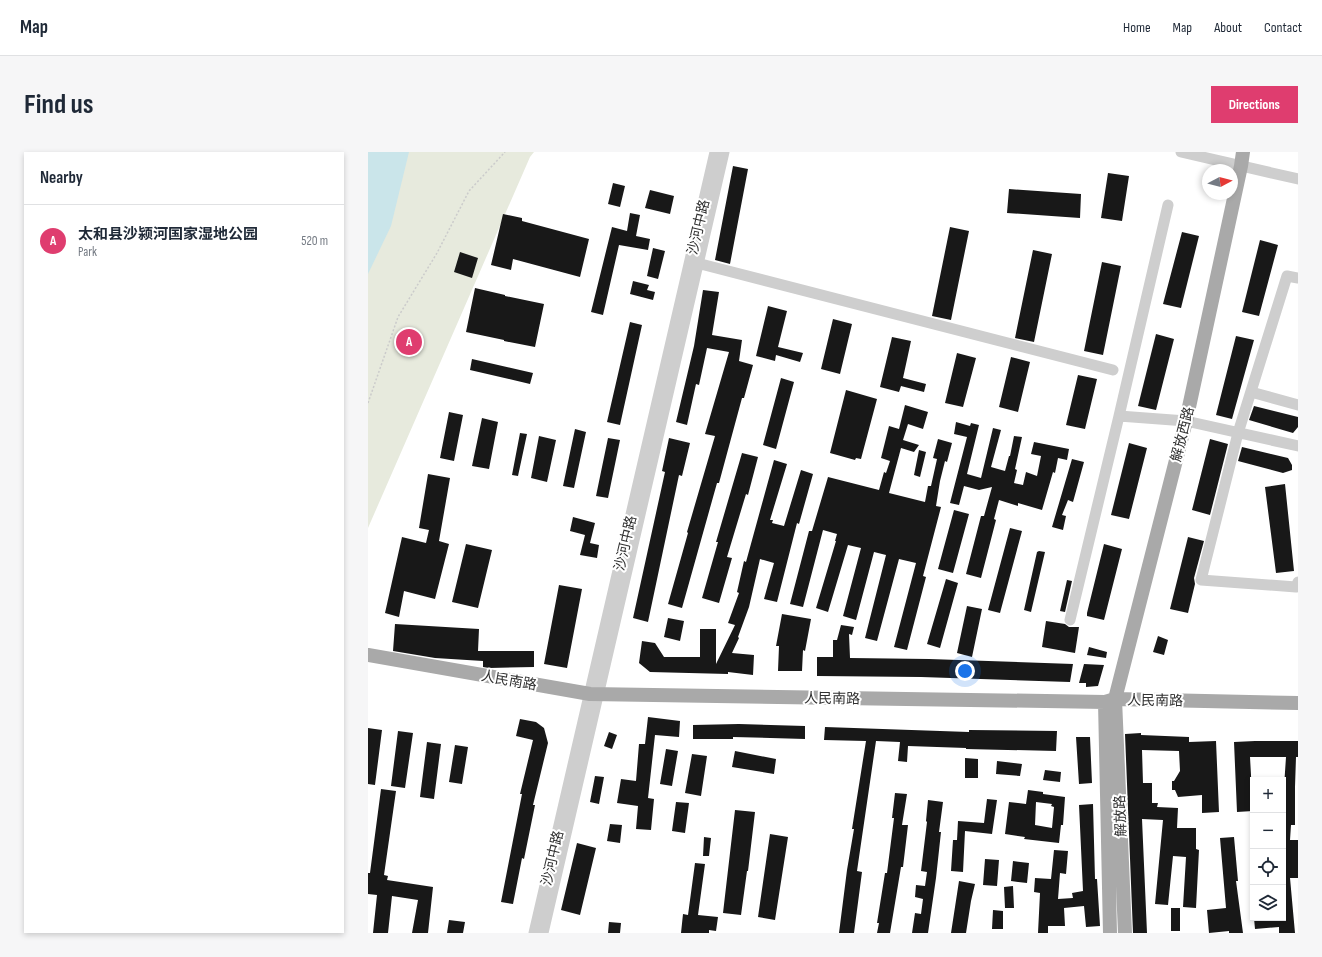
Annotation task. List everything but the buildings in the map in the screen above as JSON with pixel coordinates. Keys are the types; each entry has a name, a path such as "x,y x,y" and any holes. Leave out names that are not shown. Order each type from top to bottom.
{"main road":[{"name":"解放西路","path":"1110,701 1186,421 1242,159"},
{"name":"人民南路","path":"368,655 595,694 1298,703"},
{"name":"解放路","path":"1110,701 1110,933"},
{"name":"解放路","path":"1110,701 1125,933"}],"street":[{"name":"沙河中路","path":"543,933 595,694 694,262 715,152"},
{"name":"沙河中路","path":"694,262 724,152"},
{"path":"1181,152 1242,159 1298,179"},
{"path":"1070,620 1168,205"},
{"path":"694,262 1113,370"},
{"path":"1298,278 1287,276 1238,433 1201,580 1296,587 1298,582"},
{"path":"1251,392 1298,404"},
{"path":"1119,416 1186,421 1298,446"},
{"name":"沙河中路","path":"534,933 595,694"}],"path":[{"path":"368,403 398,317 437,253 469,191 505,152"}],"shaded area":[{"path":"368,152 534,152 530,157 368,528"}],"water":[{"path":"368,152 409,152 391,226 368,274"}],"place":[{"name":"太和县沙颍河国家湿地公园","path":"409,342"}]}
